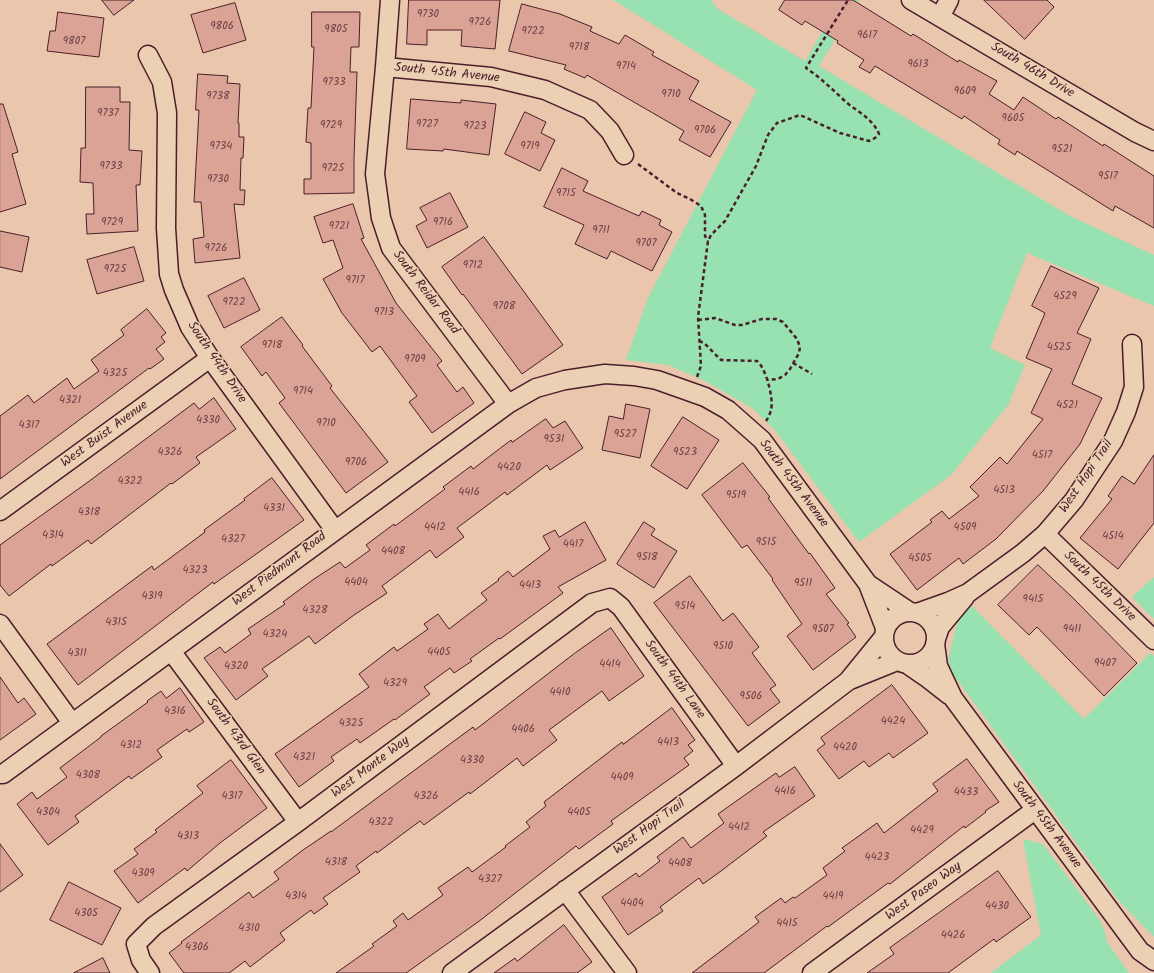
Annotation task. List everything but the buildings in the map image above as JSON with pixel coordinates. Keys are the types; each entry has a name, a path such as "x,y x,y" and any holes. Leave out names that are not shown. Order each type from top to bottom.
{"street":[{"name":"South Reidar Road","path":"390,0 375,174 381,218 391,248 508,404"},
{"name":"South 46th Drive","path":"911,0 1116,121 1154,141"},
{"path":"940,17 949,0"},
{"name":"South 44th Drive","path":"148,55 162,82 167,113 166,228 169,274 174,290 190,327 210,358 334,529"},
{"name":"South 45th Avenue","path":"385,67 491,76 545,90 590,110 610,131 624,155"},
{"name":"West Hopi Trail","path":"452,973 736,766 848,681 884,633 888,623 895,616 905,612 914,612 948,602 968,593 1045,534 1074,500 1092,474 1113,440 1126,412 1134,387 1132,344"},
{"name":"West Buist Avenue","path":"0,511 210,358"},
{"name":"South 45th Avenue","path":"566,380 605,374 634,376 657,380 705,397 728,410 762,440 868,584 884,633"},
{"name":"West Piedmont Road","path":"1,776 172,651 334,529 508,404 536,388 566,380"},
{"name":"South 45th Drive","path":"1045,534 1154,640"},
{"name":"South 45th Avenue","path":"868,584 883,592 898,604 914,612"},
{"name":"West Hopi Trail","path":"848,681 902,662 919,662 925,660 936,641 940,627 968,593"},
{"name":"South 44th Lane","path":"610,598 621,607 736,766"},
{"name":"West Monte Way","path":"150,973 141,960 136,944 154,926 298,822 592,603 610,598"},
{"path":"914,612 925,616 931,622 935,630 936,641"},
{"path":"0,624 72,723"},
{"path":"884,633 887,651 891,657 902,662"},
{"name":"South 45th Avenue","path":"936,641 938,666 953,698 1035,810 1147,956 1147,973"},
{"name":"South 43rd Glen","path":"172,651 298,822"},
{"name":"South 45th Avenue","path":"902,662 926,676 953,698"},
{"name":"West Paseo Way","path":"812,973 1035,810"},
{"path":"565,890 627,973"}],"path":[{"path":"693,392 701,366 698,320 708,241 711,235 725,220 756,166 768,135 777,123 800,116 840,132 869,141 876,138 879,134 877,128 870,121 847,103 818,76 806,68 848,0"},
{"path":"624,155 677,193 701,206 705,215 705,236 708,241"},
{"path":"698,320 715,318 742,326 762,319 776,319 783,322 797,339 800,347 799,353 784,375 778,379 767,380"},
{"path":"699,341 704,343 721,360 758,360 764,370 767,380 772,409 768,419 756,435"},
{"path":"793,362 812,374"}],"green space":[{"path":"612,0 711,0 718,9 805,61 841,0 859,0 819,66 1070,216 1154,255 1154,306 1027,253 990,348 1025,365 1009,404 951,475 859,542 774,429 752,408 707,382 668,365 626,360 648,298 757,90"},
{"path":"1154,577 1154,619 1132,597"},
{"path":"972,606 1084,719 1150,653 1154,656 1154,937 1119,901 953,674 948,660 958,620"},
{"path":"1023,839 1043,844 1100,920 1107,942 1129,973 991,973 1041,935"}]}
